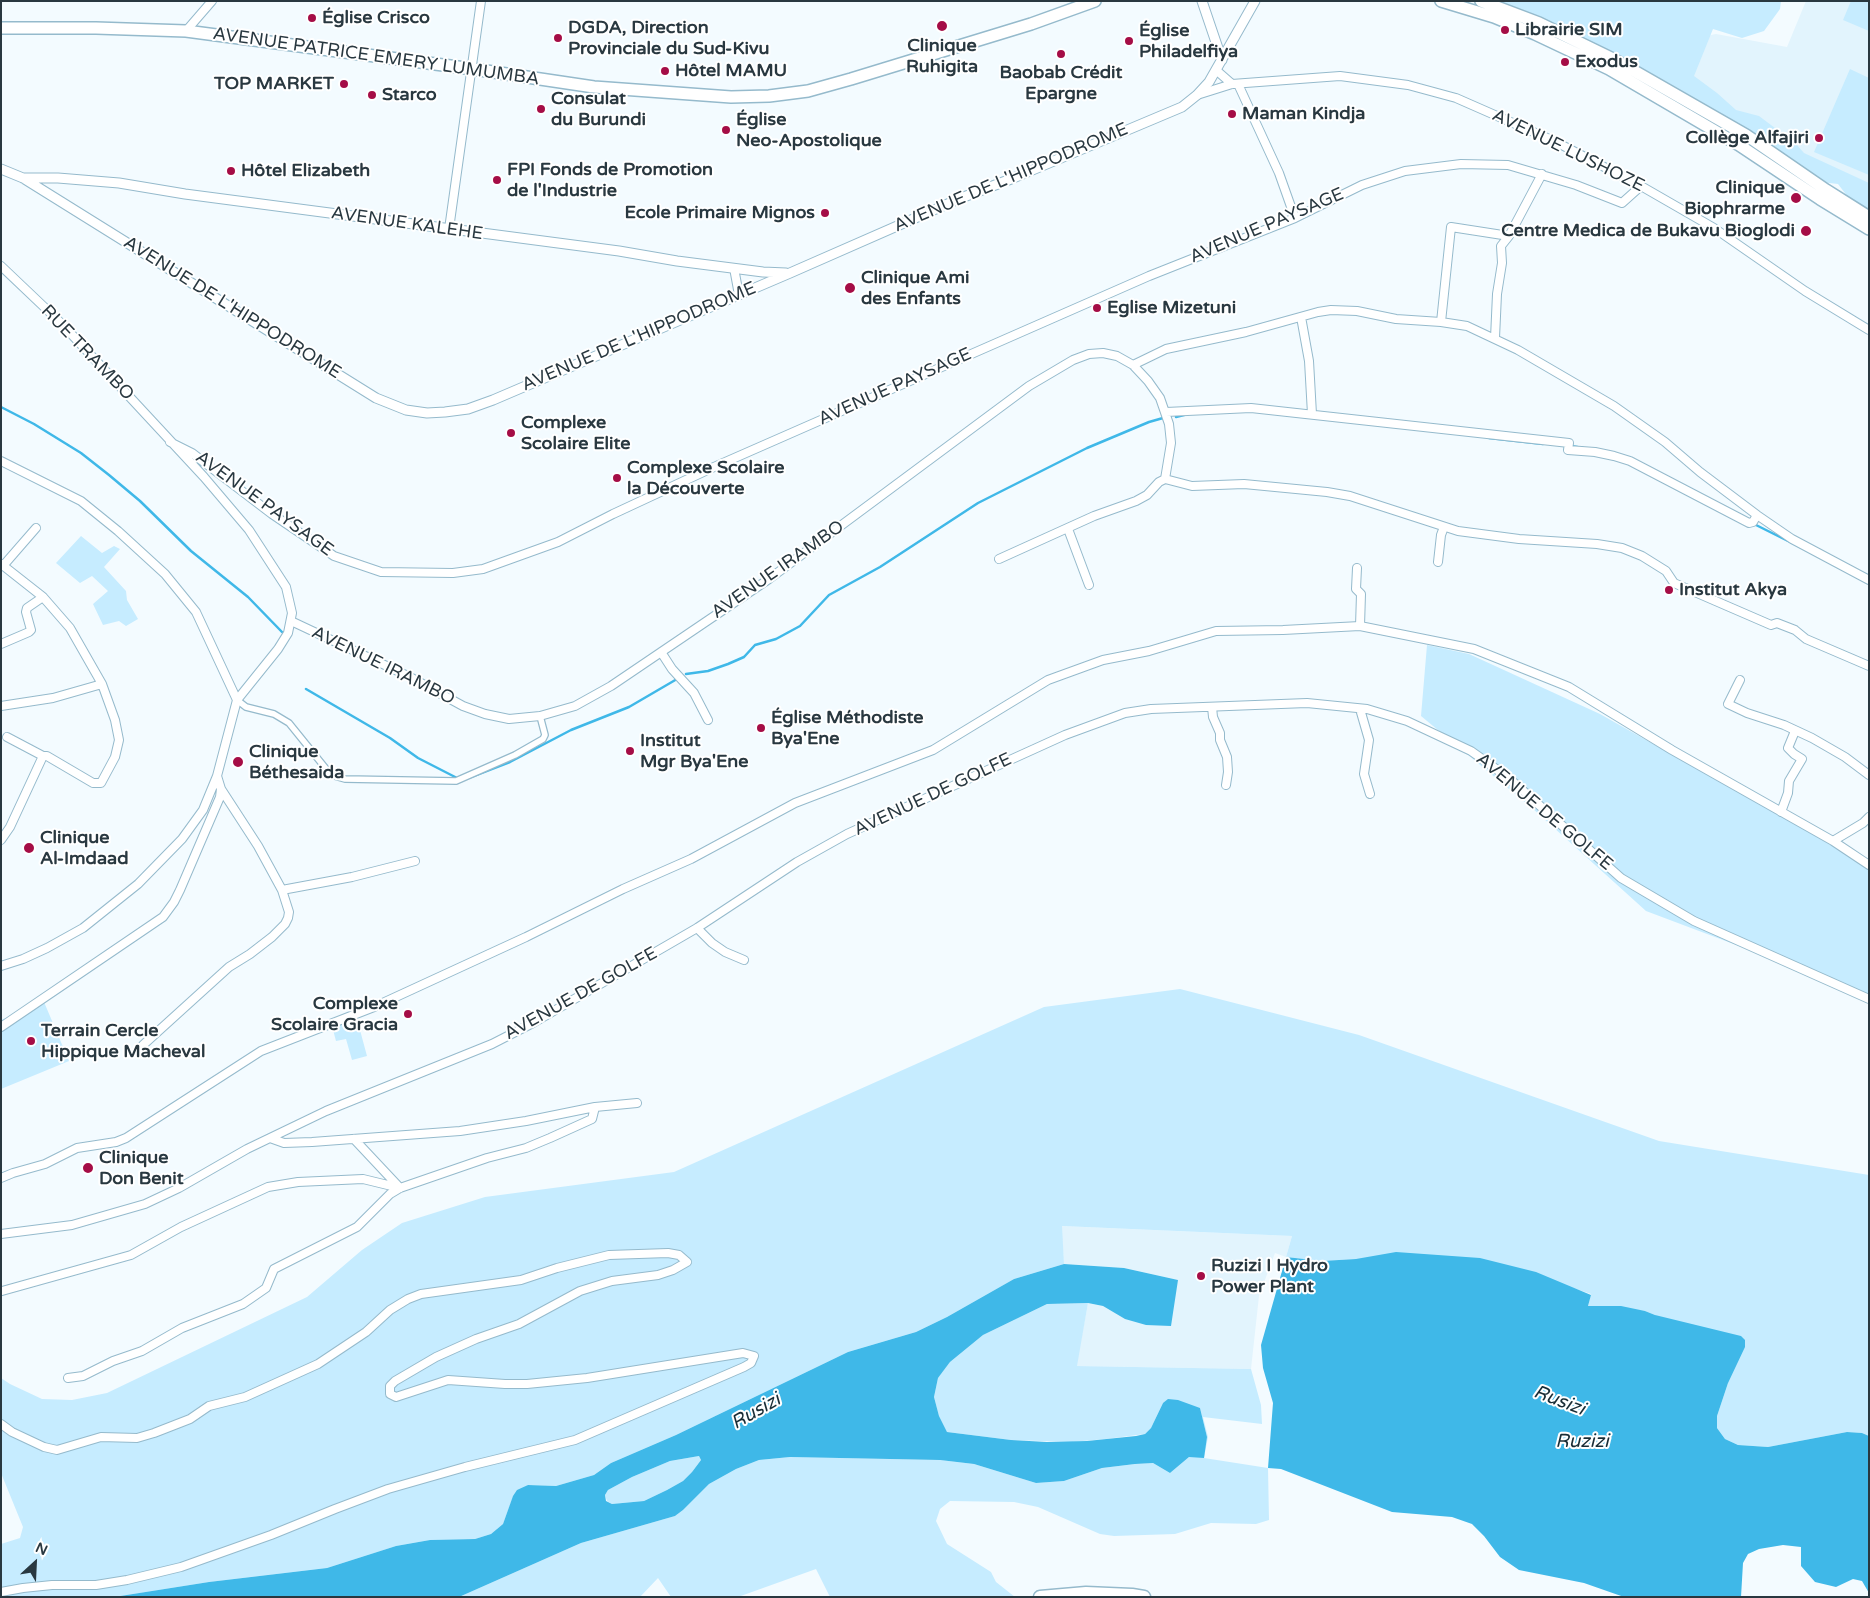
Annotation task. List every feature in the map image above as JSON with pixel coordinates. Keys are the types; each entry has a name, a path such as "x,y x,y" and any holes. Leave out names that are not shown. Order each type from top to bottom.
{"highway":[{"path":"1040,1597 1086,1593 1144,1597"}],"main road":[{"name":"AVENUE PATRICE EMERY LUMUMBA","path":"1,28 96,28 186,31 603,88 731,97 769,96 808,91 1031,24 1096,1"},
{"path":"1441,1 1502,20 1609,69 1739,145 1869,229"},
{"path":"1481,1 1539,23 1615,60 1746,135 1812,181 1869,217"},
{"path":"1739,145 1746,135"}],"street":[{"path":"186,31 212,1"},
{"path":"449,229 473,69 481,1"},
{"path":"1202,1 1222,60"},
{"name":"AVENUE DE L'HIPPODROME","path":"1,169 23,178 376,398 406,410 427,413 468,409 739,295 953,201 1011,179 1182,107 1197,95 1208,82 1255,1"},
{"path":"1216,70 1235,84 1279,173 1295,218"},
{"name":"AVENUE LUSHOZE","path":"1197,95 1235,84 1340,76 1408,85 1465,102 1554,141 1641,186 1714,228 1804,291 1869,330"},
{"name":"AVENUE PAYSAGE","path":"170,442 192,452 272,514 334,556 381,572 453,573 483,569 558,542 714,467 1149,276 1295,218 1362,185 1405,171 1461,164 1508,165 1576,185 1622,203 1641,186"},
{"path":"1495,338 1497,294 1502,263 1500,246 1509,236 1542,174"},
{"name":"AVENUE KALEHE","path":"23,178 58,178 119,183 185,194 734,268 790,273"},
{"path":"1441,322 1451,227 1509,236"},
{"name":"RUE TRAMBO","path":"1,266 62,324 204,477 249,530 286,587 291,603 291,622"},
{"path":"734,268 739,295"},
{"path":"1133,366 1166,349 1246,332 1331,310 1357,311 1396,319 1467,326 1495,338 1556,372 1632,418 1665,442 1700,472 1792,540 1869,580"},
{"path":"1301,317 1309,361 1312,414"},
{"name":"AVENUE IRAMBO","path":"291,622 408,676 463,706 503,718 540,716 575,706 595,696 769,579 1029,386 1073,360 1088,354 1103,353 1117,356 1133,366 1148,380 1160,398 1169,424 1171,442 1165,479"},
{"path":"1166,412 1251,408 1569,443 1568,450 1614,456 1630,462 1750,523 1752,523 1757,515"},
{"path":"1,461 81,502 135,546 165,574 196,612 237,700 246,707 274,714 288,723 331,775 336,778 345,780 456,781 515,755 543,739 545,735 540,716"},
{"path":"999,559 1094,516 1136,502 1165,479 1192,486 1244,484 1327,492 1350,496 1458,531 1519,539 1597,544 1622,548 1642,556 1666,572 1674,583 1771,625 1777,623 1795,630 1806,639 1869,666"},
{"path":"1438,562 1440,535 1444,527"},
{"path":"6,737 43,756 47,756 92,783 101,783 106,777 115,757 118,740 115,720 102,684 70,628 43,597 2,565 36,528"},
{"path":"1068,529 1089,585"},
{"path":"1357,568 1356,589 1361,594 1360,626"},
{"path":"1,644 31,630 26,612 27,608 43,597"},
{"path":"1,966 23,959 77,932 138,884 182,839 202,810 217,776 225,739 237,700 278,649 288,633 291,622"},
{"path":"1,1178 46,1164 77,1148 116,1142 126,1138 261,1051 374,1007 526,937 623,889 691,859 795,803 933,750 1048,680 1103,660 1149,651 1216,630 1283,630 1360,626 1474,649 1569,687 1672,750 1833,841 1869,865"},
{"path":"661,652 672,669 694,692 708,720"},
{"path":"1740,680 1728,704 1747,713 1784,725 1828,746 1869,775"},
{"path":"1,706 53,698 102,684"},
{"name":"AVENUE DE GOLFE","path":"1,1234 72,1225 145,1204 179,1188 270,1138 326,1111 492,1044 541,1019 697,928 815,851 848,834 1042,745 1125,713 1151,709 1307,703 1367,708 1407,721 1471,751 1510,780 1622,878 1694,921 1869,999"},
{"path":"1212,707 1213,717 1227,757 1228,772 1226,785"},
{"path":"1360,708 1369,740 1364,774 1370,794"},
{"path":"1781,812 1788,794 1790,781 1802,758 1788,748 1795,731"},
{"path":"1,840 10,827 43,756"},
{"path":"143,1046 229,966 250,954 281,929 289,912 282,890 258,846 221,789 217,776"},
{"path":"1,1027 162,917 174,902 180,890 220,798 221,789"},
{"path":"1833,841 1863,823 1869,817"},
{"path":"282,890 352,877 415,861"},
{"path":"697,928 712,943 725,952 744,960"},
{"path":"270,1138 284,1143 460,1131 526,1121 595,1107 637,1103"},
{"path":"68,1378 83,1376 113,1361 142,1351 182,1328 243,1304 266,1288 274,1269 357,1227 390,1194 400,1188 487,1158 526,1148 592,1119 595,1107"},
{"path":"354,1139 400,1188"},
{"path":"2,1291 131,1255 181,1227 268,1187 298,1182 362,1180 400,1188"},
{"path":"1,1424 12,1432 44,1447 57,1450 101,1438 137,1438 190,1419 209,1406 245,1397 318,1364 366,1332 390,1310 414,1296 521,1280 557,1268 609,1255 668,1253 679,1255 687,1262 666,1272 612,1280 580,1291 519,1324 476,1338 436,1358 395,1381 390,1386 390,1394 396,1397 448,1380 527,1384 587,1378 743,1353 754,1356 751,1363 744,1367 575,1440 388,1489 271,1535 181,1567 127,1580 96,1585 52,1585 1,1592"}],"shaded area":[{"path":"1481,1 1781,1 1780,9 1764,31 1742,38 1713,29 1694,76 1736,110 1759,116 1795,143 1804,153 1869,183 1869,216 1858,210 1838,184 1812,181 1653,82"},
{"name":"Collège Alfajiri","path":"1806,1 1869,1 1869,200 1683,85 1706,36 1716,34 1787,47"},
{"path":"1851,1 1869,1 1869,31 1843,20"},
{"path":"1850,69 1869,78 1869,175 1814,152"},
{"path":"81,536 102,553 114,546 120,549 104,567 126,591 127,600 138,619 126,626 119,621 103,625 93,604 108,591 92,576 80,583 56,563"},
{"path":"1427,645 1469,654 1600,714 1818,837 1869,869 1869,995 1646,911 1532,808 1421,716"},
{"path":"1180,989 1359,1035 1659,1141 1869,1175 1869,1436 1862,1433 1847,1432 1768,1447 1738,1445 1725,1439 1717,1428 1717,1416 1728,1383 1655,1315 1645,1311 1588,1306 1591,1294 1564,1285 1356,1259 1322,1261 1286,1257 1292,1236 1062,1226 1064,1264 1014,1279 947,1317 916,1332 848,1352 676,1435 611,1463 594,1475 556,1486 528,1485 513,1497 503,1524 491,1534 475,1539 430,1540 396,1546 327,1568 209,1582 114,1597 1,1597 1,1544 20,1538 23,1527 1,1473 1,1378 42,1399 72,1400 107,1393 307,1297 362,1250 402,1223 485,1197 674,1172 1044,1007"},
{"name":"Terrain Cercle Hippique Macheval","path":"44,1002 69,1061 1,1089 1,1020"},
{"path":"357,1019 367,1056 352,1060 346,1039 336,1041 332,1026"},
{"path":"1061,1226 1292,1236 1286,1257 1275,1253 1259,1296 1251,1369 1076,1366 1088,1303 1103,1306 1125,1319 1178,1280 1124,1268 1064,1264"},
{"path":"1088,1303 1077,1366 1251,1369 1261,1405 1262,1424 1203,1417 1208,1437 1204,1458 1268,1468 1269,1520 1256,1524 1211,1523 1175,1534 1114,1536 1100,1534 1038,1507 1014,1502 950,1501 940,1509 936,1521 947,1544 991,1572 996,1582 1015,1597 830,1597 816,1569 738,1597 671,1597 658,1578 640,1597 459,1597 581,1543 675,1516 709,1484 736,1469 759,1460 790,1457 940,1460 974,1464 1036,1483 1064,1481 1102,1468 1135,1464 1153,1463 1170,1473 1189,1457 1207,1437 1200,1408 1163,1403 1151,1428 1145,1434 1071,1442 1011,1440 947,1432 939,1416 934,1397 938,1378 950,1362 983,1335 1047,1304"},
{"path":"699,1456 701,1460 692,1472 683,1481 667,1490 644,1501 612,1504 607,1501 605,1495 608,1490 632,1477 670,1461"}],"water":[{"name":"Ruzizi","path":"1396,1252 1480,1258 1536,1272 1591,1295 1588,1306 1621,1306 1741,1336 1745,1340 1745,1347 1728,1383 1717,1416 1717,1428 1725,1439 1738,1445 1768,1447 1847,1432 1862,1433 1869,1436 1869,1593 1862,1581 1853,1579 1836,1587 1815,1582 1801,1566 1801,1547 1783,1545 1759,1549 1748,1554 1743,1563 1741,1597 1624,1597 1584,1583 1519,1570 1500,1557 1472,1524 1452,1517 1392,1512 1281,1469 1268,1468 1273,1403 1263,1368 1261,1345 1286,1257 1322,1261 1356,1259"},
{"name":"Rusizi","path":"1064,1264 1124,1268 1178,1280 1171,1326 1146,1325 1125,1319 1103,1306 1088,1303 1047,1304 983,1335 950,1362 938,1378 934,1397 939,1416 947,1432 1011,1440 1047,1442 1087,1441 1136,1436 1145,1434 1151,1428 1163,1403 1168,1399 1178,1400 1200,1408 1207,1437 1204,1458 1189,1457 1170,1473 1153,1463 1135,1464 1102,1468 1064,1481 1036,1483 974,1464 940,1460 790,1457 759,1460 736,1469 709,1484 675,1516 581,1543 459,1597 114,1597 209,1582 327,1568 396,1546 430,1540 475,1539 491,1534 503,1524 517,1490 528,1485 556,1486 594,1475 611,1463 676,1435 848,1352 916,1332 947,1317 1014,1279","holes":["699,1456 701,1460 683,1481 644,1501 612,1504 606,1501 605,1495 608,1490 632,1477 670,1461"]}],"waterway":[{"path":"1,407 34,424 81,453 109,475 140,501 191,551 248,597 282,632"},
{"path":"1176,417 1188,414"},
{"path":"686,674 708,671 728,664 744,657 755,645 776,639 800,626 829,595 880,567 978,503 1087,448 1163,418"},
{"path":"1489,438 1543,444"},
{"path":"1571,446 1583,448"},
{"path":"1754,524 1800,547"},
{"path":"471,777 510,762 571,730 629,707 677,679"},
{"path":"306,689 390,738 418,758 459,779"}],"place":[{"name":"Église Crisco","path":"312,18"},
{"name":"Clinique Ruhigita","path":"942,26"},
{"name":"Librairie SIM","path":"1505,30"},
{"name":"DGDA, Direction Provinciale du Sud-Kivu","path":"558,38"},
{"name":"Église Philadelfiya","path":"1129,41"},
{"name":"Baobab Crédit Epargne","path":"1061,54"},
{"name":"Exodus","path":"1565,62"},
{"name":"Hôtel MAMU","path":"665,71"},
{"name":"TOP MARKET","path":"344,84"},
{"name":"Starco","path":"372,95"},
{"name":"Consulat du Burundi","path":"541,109"},
{"name":"Maman Kindja","path":"1232,114"},
{"name":"Église Neo-Apostolique","path":"726,130"},
{"name":"Collège Alfajiri","path":"1819,138"},
{"name":"Hôtel Elizabeth","path":"231,171"},
{"name":"FPI Fonds de Promotion de l'Industrie","path":"497,180"},
{"name":"Clinique Biophrarme","path":"1796,198"},
{"name":"Ecole Primaire Mignos","path":"825,213"},
{"name":"Centre Medica de Bukavu Bioglodi","path":"1806,231"},
{"name":"Clinique Ami des Enfants","path":"850,288"},
{"name":"Eglise Mizetuni","path":"1097,308"},
{"name":"Complexe Scolaire Elite","path":"511,433"},
{"name":"Complexe Scolaire la Découverte","path":"617,478"},
{"name":"Institut Akya","path":"1669,590"},
{"name":"Église Méthodiste Bya'Ene","path":"761,728"},
{"name":"Institut Mgr Bya'Ene","path":"630,751"},
{"name":"Clinique Béthesaida","path":"238,762"},
{"name":"Clinique Al-Imdaad","path":"29,848"},
{"name":"Complexe Scolaire Gracia","path":"408,1014"},
{"name":"Terrain Cercle Hippique Macheval","path":"31,1041"},
{"name":"Clinique Don Benit","path":"88,1168"},
{"name":"Ruzizi I Hydro Power Plant","path":"1201,1276"}]}
